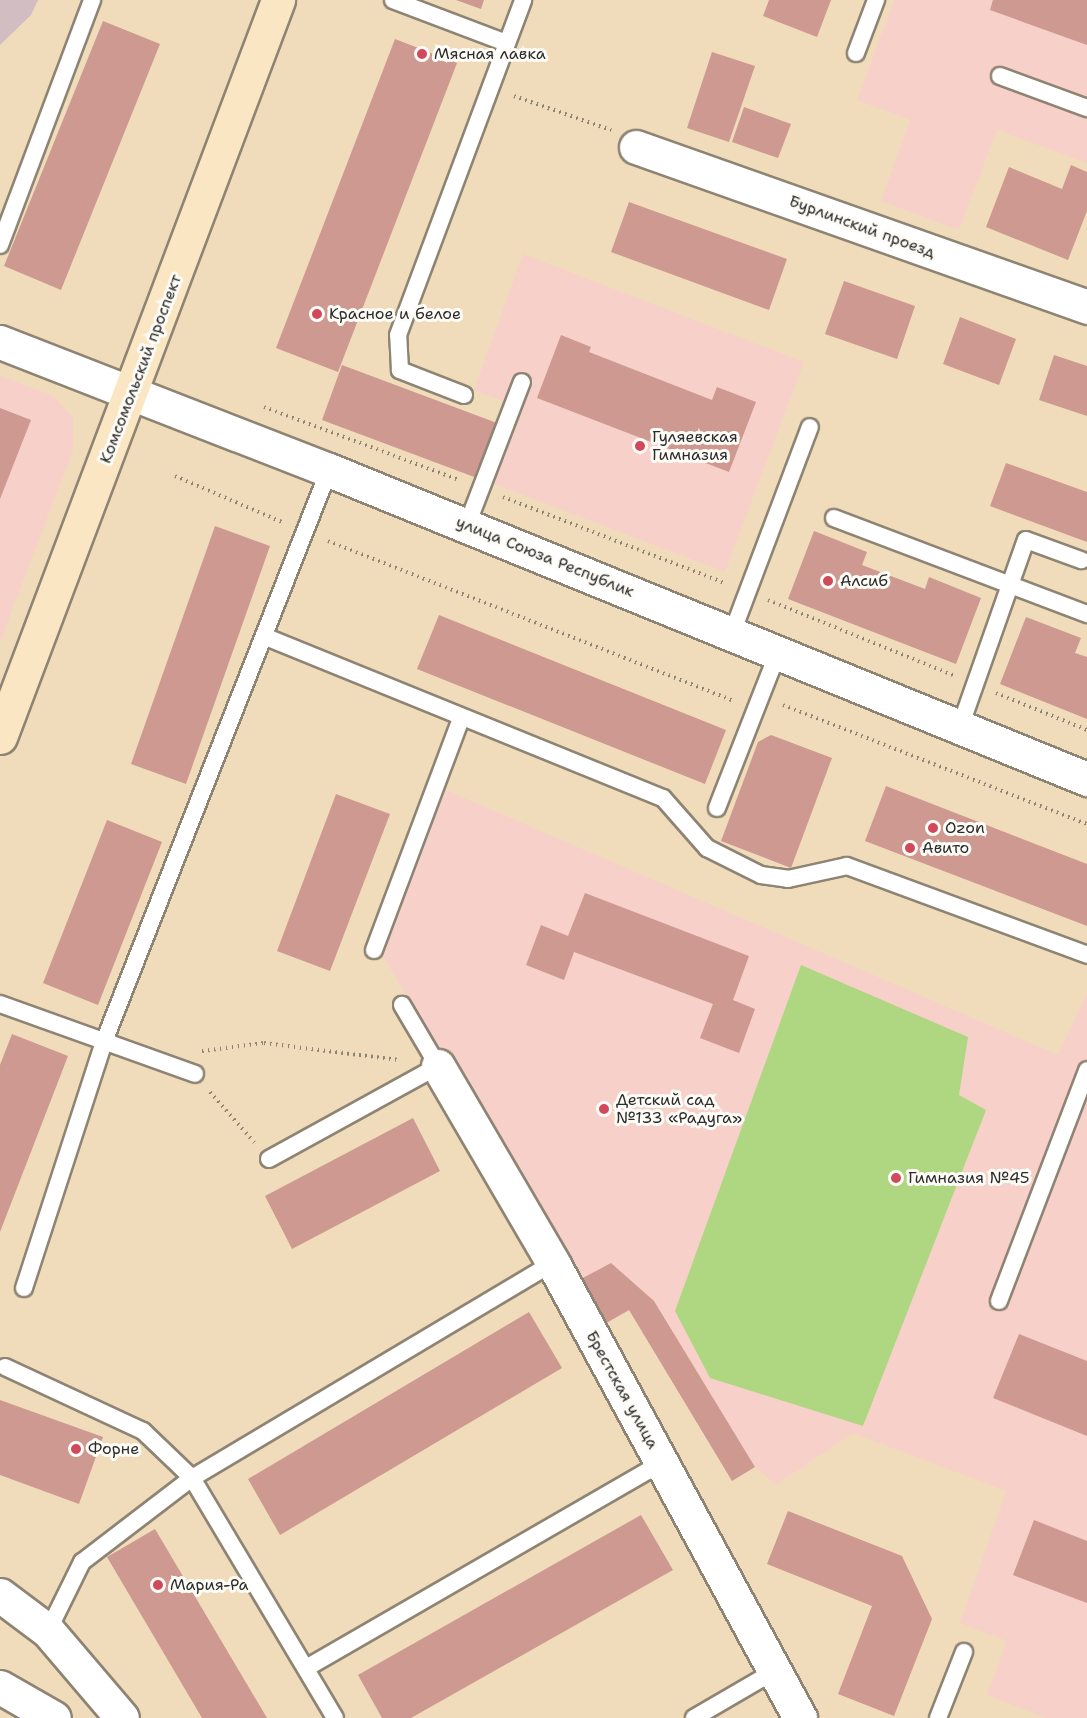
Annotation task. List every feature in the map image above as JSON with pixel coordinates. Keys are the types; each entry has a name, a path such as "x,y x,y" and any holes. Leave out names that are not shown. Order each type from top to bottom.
{"main road":[{"name":"Комсомольский проспект","path":"0,737 132,393 278,0"}],"street":[{"name":"Бурлинский проезд","path":"636,147 1087,307"},
{"name":"улица Союза Республик","path":"0,342 467,525 1087,779"},
{"name":"Брестская улица","path":"438,1066 553,1263 800,1718"},
{"path":"0,1595 48,1631 122,1718"},
{"path":"0,1688 54,1718"}],"lane":[{"path":"0,245 92,0"},
{"path":"393,0 506,43"},
{"path":"464,395 400,370 398,335 523,0"},
{"path":"856,53 876,0"},
{"path":"1000,76 1087,108"},
{"path":"467,525 522,382"},
{"path":"732,633 810,427"},
{"path":"24,1288 105,1039 266,637 329,470"},
{"path":"834,518 1087,614"},
{"path":"960,727 1026,540 1081,560"},
{"path":"266,637 663,798 707,848 761,875 788,879 847,866 1087,955"},
{"path":"717,808 778,652"},
{"path":"374,950 461,718"},
{"path":"0,1004 105,1039 195,1074"},
{"path":"269,1159 438,1066 402,1005"},
{"path":"999,1300 1087,1071"},
{"path":"48,1631 82,1562 192,1478 553,1263"},
{"path":"5,1367 143,1431 192,1478 308,1667 335,1718"},
{"path":"308,1667 662,1463"},
{"path":"938,1718 964,1652"},
{"path":"694,1718 773,1672"}],"path":[{"path":"490,88 607,128 636,147"},
{"path":"252,402 747,592 1087,730"},
{"path":"176,476 306,532 758,703 1087,824"},
{"path":"170,1065 211,1047 264,1043 438,1066"},
{"path":"195,1074 269,1159"}],"shaded area":[{"path":"0,0 38,0 31,15 0,45"},
{"path":"894,0 1087,0 1087,163 997,130 959,230 881,201 910,120 857,100"},
{"name":"Гуляевская Гимназия","path":"523,254 804,362 725,572 494,484 523,409 474,390"},
{"path":"0,376 54,396 73,418 73,450 0,642"},
{"path":"446,790 1058,1055 1087,994 1087,1718 1047,1718 987,1695 1007,1641 960,1623 1006,1491 853,1433 776,1485 755,1467 654,1301 611,1263 579,1280 382,955"}],"green space":[{"path":"801,965 968,1037 959,1095 986,1110 863,1426 710,1378 675,1311"}],"building":[{"path":"456,0 484,0 481,9"},
{"path":"769,0 831,0 817,37 763,16"},
{"path":"993,0 1087,0 1087,45 990,10"},
{"path":"103,21 160,44 61,290 4,266"},
{"path":"395,39 457,63 338,372 276,348"},
{"path":"712,52 755,66 729,142 687,128"},
{"path":"744,107 791,124 778,158 732,142"},
{"path":"1071,165 1087,172 1087,211 1068,260 986,227 1009,167 1062,189"},
{"path":"629,202 787,259 769,310 611,252"},
{"path":"844,281 915,306 897,359 825,334"},
{"path":"960,317 1016,339 999,385 943,364"},
{"path":"561,335 591,347 589,352 712,400 717,387 756,402 729,472 537,398"},
{"path":"1054,355 1087,366 1087,416 1039,400"},
{"path":"342,365 497,423 477,478 322,420"},
{"path":"0,408 31,420 0,499"},
{"path":"1006,463 1087,492 1087,542 990,506"},
{"path":"215,526 270,546 186,784 131,764"},
{"path":"814,531 867,552 862,565 925,589 929,577 981,598 956,664 788,599"},
{"path":"439,615 726,730 705,784 417,669"},
{"path":"1026,617 1081,638 1075,653 1087,657 1087,719 1000,684"},
{"path":"771,735 832,758 791,868 721,841 758,742"},
{"path":"886,786 1087,864 1087,926 865,841"},
{"path":"336,794 390,814 330,971 277,951"},
{"path":"107,820 162,842 98,1005 43,983"},
{"path":"585,893 749,956 733,1000 755,1009 739,1053 700,1038 713,1004 574,952 564,980 526,965 541,925 568,936"},
{"path":"12,1034 68,1056 0,1232 0,1065"},
{"path":"413,1118 440,1171 292,1249 265,1196"},
{"path":"611,1263 654,1301 755,1467 732,1481 629,1310 603,1325 579,1280"},
{"path":"529,1312 562,1368 280,1535 248,1479"},
{"path":"1019,1334 1087,1361 1087,1436 993,1398"},
{"path":"0,1400 103,1437 79,1504 0,1475"},
{"path":"788,1511 902,1556 932,1619 894,1716 838,1694 872,1606 767,1564"},
{"path":"641,1515 673,1570 411,1718 382,1718 358,1675"},
{"path":"1034,1520 1087,1541 1087,1603 1013,1575"},
{"path":"155,1529 267,1718 202,1718 107,1557"}],"place":[{"name":"Мясная лавка","path":"422,54"},
{"name":"Красное и белое","path":"317,314"},
{"name":"Гуляевская Гимназия","path":"640,446"},
{"name":"Алсиб","path":"828,581"},
{"name":"Ozon","path":"933,828"},
{"name":"Авито","path":"910,848"},
{"name":"Детский сад №133 «Радуга»","path":"604,1109"},
{"name":"Гимназия №45","path":"896,1178"},
{"name":"Форне","path":"76,1449"},
{"name":"Мария-Ра","path":"158,1585"}]}
